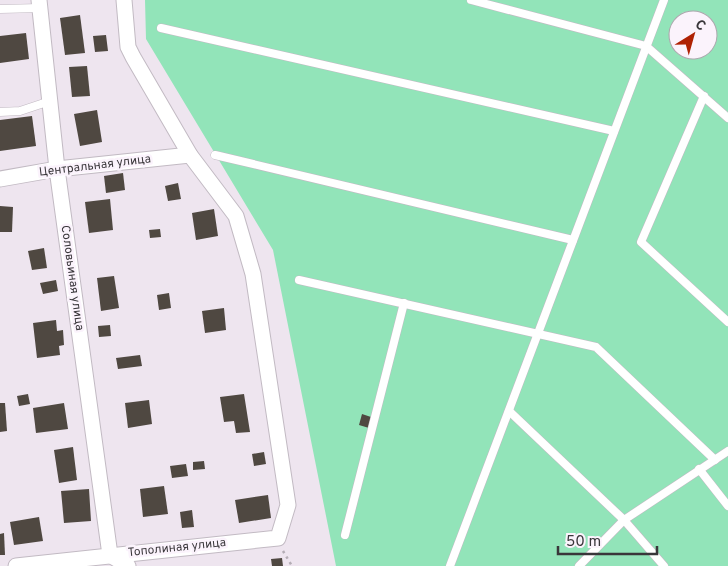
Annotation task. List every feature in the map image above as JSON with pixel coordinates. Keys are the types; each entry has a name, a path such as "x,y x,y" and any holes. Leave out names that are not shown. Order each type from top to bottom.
{"street":[{"path":"124,0 128,46 190,154 236,216 253,274 288,505 278,538"},
{"name":"Соловьиная улица","path":"39,4 57,169 110,555"},
{"name":"Центральная улица","path":"0,179 57,169 190,154"},
{"name":"Тополиная улица","path":"16,566 278,538"},
{"path":"110,555 128,566"}],"lane":[{"path":"471,0 646,46 728,118"},
{"path":"450,566 664,0"},
{"path":"0,9 39,4"},
{"path":"161,28 614,131"},
{"path":"704,96 641,242 728,322"},
{"path":"0,112 20,110 50,101"},
{"path":"216,155 573,240"},
{"path":"299,280 596,347 715,460"},
{"path":"345,535 404,303"},
{"path":"509,411 624,520 664,566"},
{"path":"579,566 624,520 728,451"},
{"path":"699,470 728,506"}],"path":[{"path":"278,538 292,566"}],"green space":[{"path":"145,0 728,0 728,566 336,566 273,250 146,39"}],"building":[{"path":"80,15 85,53 65,55 60,18"},
{"path":"26,33 29,59 0,63 0,36"},
{"path":"106,35 108,51 95,52 93,36"},
{"path":"87,66 90,96 72,97 69,67"},
{"path":"97,110 102,142 80,146 74,114"},
{"path":"32,116 36,146 0,151 0,120"},
{"path":"123,173 125,190 106,193 104,176"},
{"path":"178,183 181,199 168,201 165,186"},
{"path":"110,199 113,230 89,233 85,202"},
{"path":"0,206 13,207 12,232 0,232"},
{"path":"214,209 218,236 196,240 192,213"},
{"path":"160,229 161,237 150,238 149,230"},
{"path":"44,248 47,268 32,270 28,251"},
{"path":"114,276 119,308 101,311 97,278"},
{"path":"56,280 58,291 43,294 40,283"},
{"path":"169,293 171,308 159,310 157,295"},
{"path":"224,308 226,330 205,333 202,311"},
{"path":"56,320 57,331 63,330 64,345 59,346 60,355 37,358 33,323"},
{"path":"110,325 111,336 99,337 98,326"},
{"path":"140,355 142,366 118,369 116,358"},
{"path":"28,394 30,404 19,406 17,396"},
{"path":"244,394 250,432 236,433 234,421 224,422 220,397"},
{"path":"149,400 152,424 128,428 125,403"},
{"path":"0,403 5,403 7,431 0,432"},
{"path":"64,403 68,429 36,433 33,408"},
{"path":"362,414 371,417 369,428 359,425"},
{"path":"73,447 77,480 59,483 54,450"},
{"path":"264,452 266,464 254,466 252,454"},
{"path":"204,461 205,469 193,470 193,462"},
{"path":"186,464 188,476 172,478 170,466"},
{"path":"164,486 168,514 143,517 140,489"},
{"path":"89,489 91,521 64,523 61,491"},
{"path":"268,495 271,518 239,523 235,500"},
{"path":"192,510 194,527 182,528 180,512"},
{"path":"39,517 43,541 14,545 10,522"},
{"path":"4,533 5,555 0,555 0,534"},
{"path":"282,558 283,566 272,566 271,559"}]}
